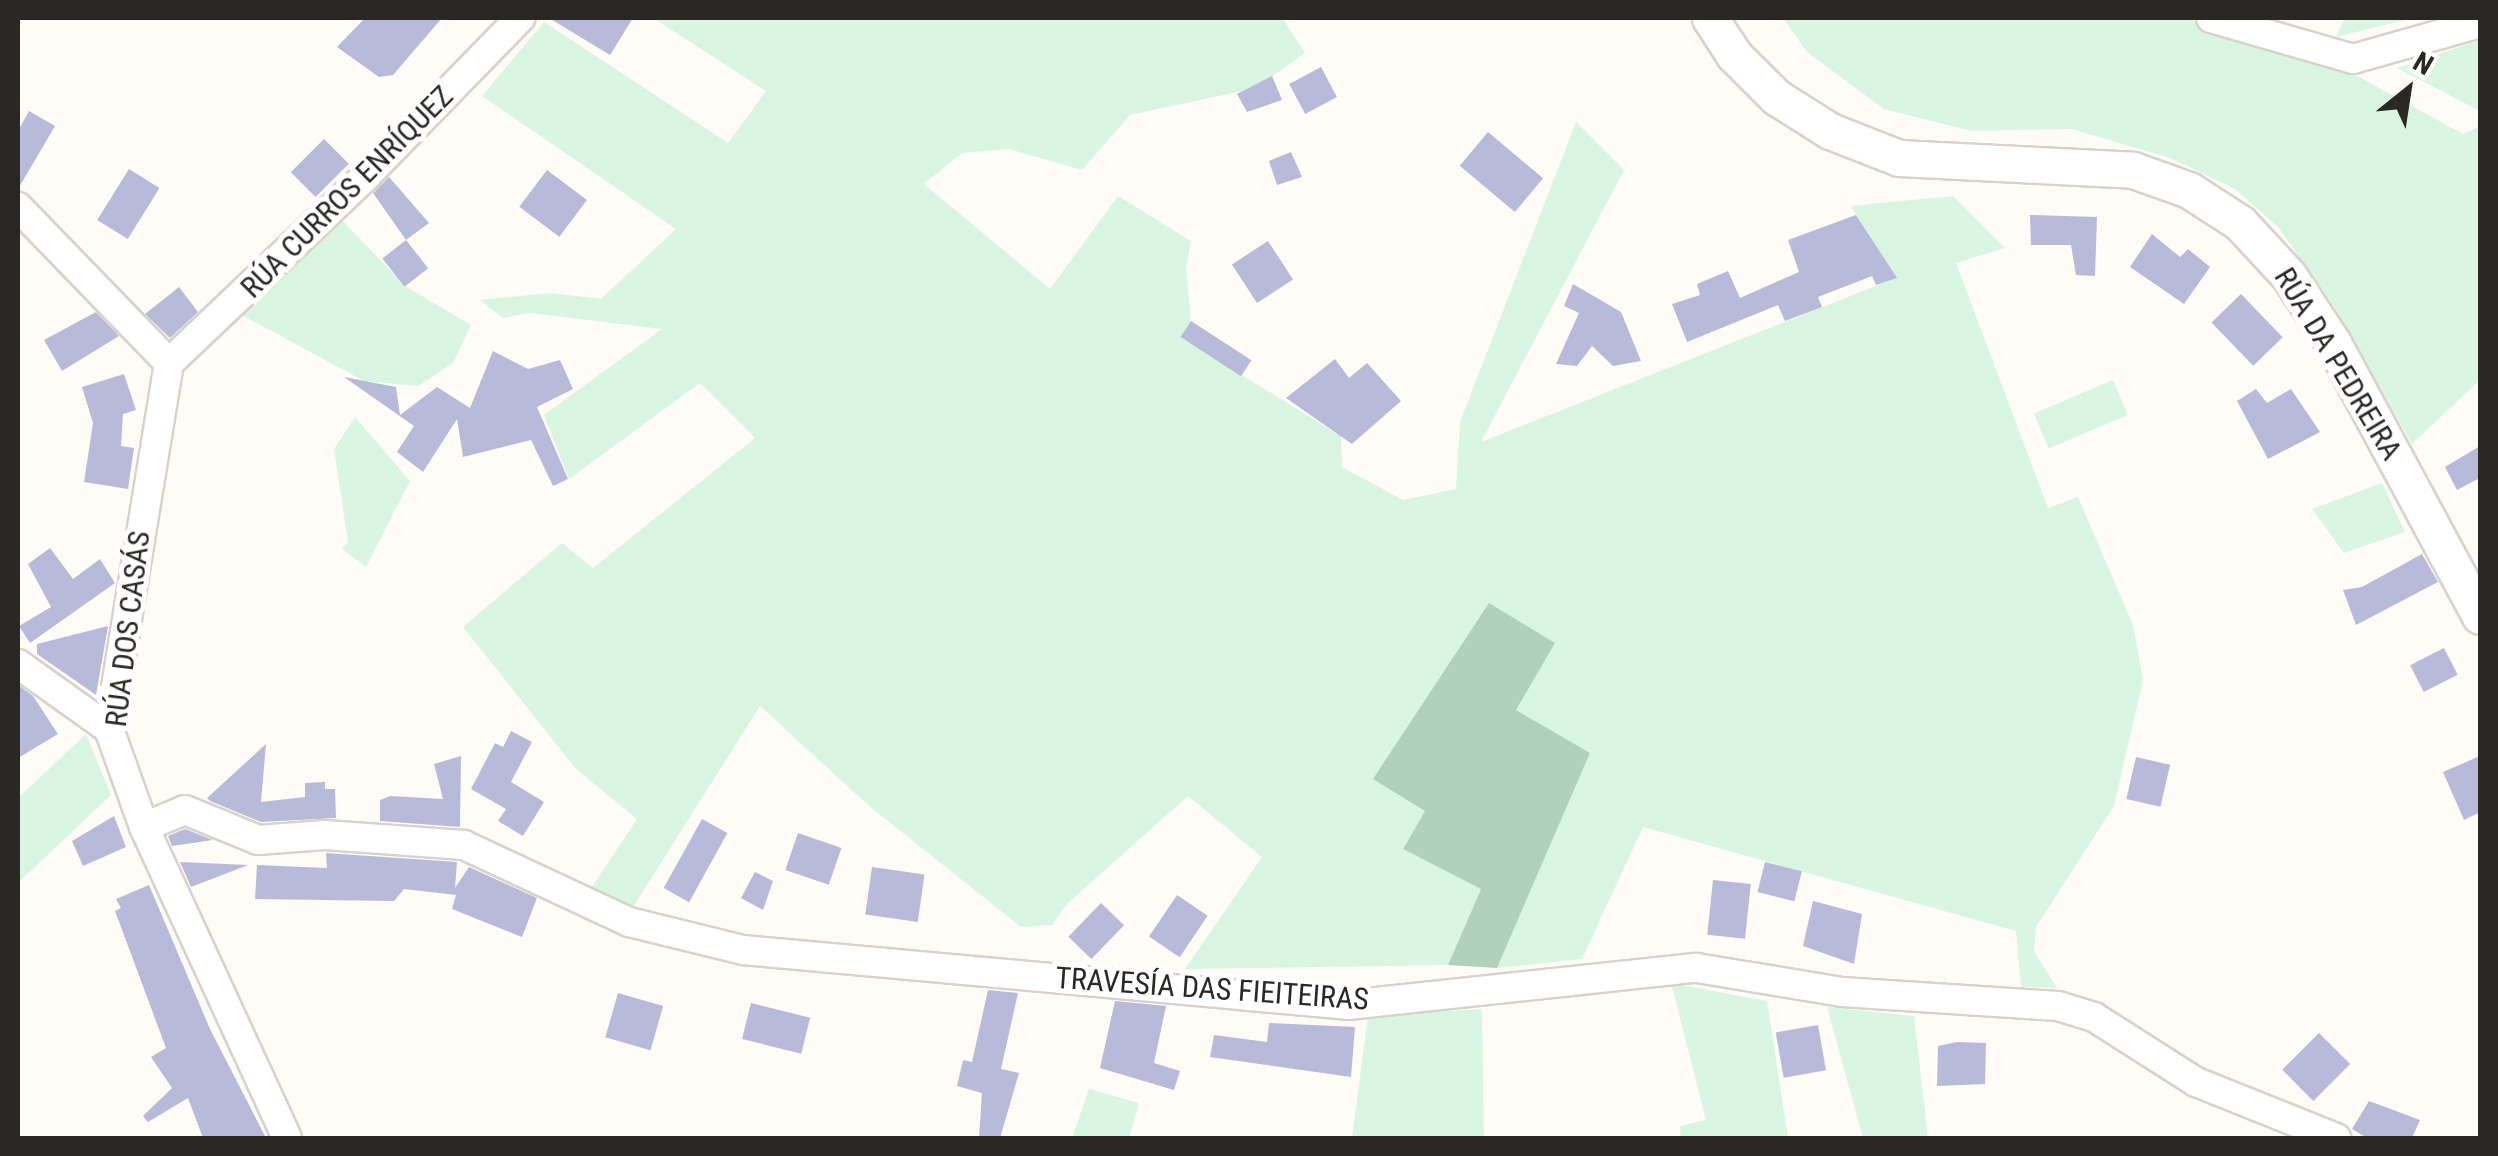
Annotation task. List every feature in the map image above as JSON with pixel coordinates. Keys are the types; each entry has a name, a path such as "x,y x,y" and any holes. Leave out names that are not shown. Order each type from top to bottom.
{"street":[{"name":"RÚA CURROS ENRÍQUEZ","path":"169,362 366,176 520,18"},
{"name":"RÚA DA PEDREIRA","path":"1710,18 1734,55 1776,97 1830,131 1900,158 2133,170 2189,190 2240,223 2289,276 2333,343 2479,610"},
{"path":"2212,18 2353,58 2480,23"},
{"path":"18,207 169,362"},
{"name":"RÚA DOS CASÁS","path":"169,362 109,728 144,827 287,1138"},
{"path":"19,657 109,728"},
{"name":"TRAVESÍA DAS FIEITEIRAS","path":"144,827 185,810 258,840 326,834 464,845 629,922 742,950 1348,1004 1698,968 1842,992 2058,1006 2094,1018 2196,1082 2336,1138"}],"green space":[{"path":"653,18 1282,18 1305,53 1256,88 1130,115 1082,170 1009,149 962,153 924,184 1050,289 1118,196 1191,241 1186,268 1191,321 1182,338 1341,436 1342,467 1403,500 1456,489 1460,422 1576,122 1624,170 1481,442 1896,278 1851,206 1953,196 2005,248 1956,263 2048,508 2078,497 2133,625 2143,680 2114,806 2036,927 2034,951 2057,988 2021,987 2016,931 1643,827 1582,959 1497,968 1590,753 1425,811 1403,849 1481,888 1448,965 1185,969 1262,857 1188,796 1067,904 1052,925 1021,927 869,806 760,706 633,907 590,890 637,819 576,769 463,627 562,543 593,568 755,438 700,383 569,479 544,415 662,329 530,313 503,318 480,300 551,293 601,299 676,229 482,96 544,22 728,143 766,91"},
{"path":"1783,18 2184,18 2341,67 2463,134 2480,126 2480,380 2412,444 2331,302 2279,228 2235,189 2170,158 2072,129 1972,131 1884,109 1807,52"},
{"path":"2345,18 2413,18 2336,37"},
{"path":"2480,40 2480,111 2397,68"},
{"path":"337,215 405,286 471,325 453,363 418,386 364,381 240,314"},
{"path":"2113,380 2128,415 2049,449 2034,414"},
{"path":"355,417 410,481 366,567 342,549 348,542 334,449"},
{"path":"2382,483 2405,532 2344,553 2312,509"},
{"path":"1489,603 1555,643 1516,710 1590,753 1497,968 1448,965 1481,889 1403,849 1425,811 1373,779"},
{"path":"86,734 111,795 18,883 18,798"},
{"path":"1671,983 1767,1001 1788,1138 1681,1138 1680,1126 1706,1120"},
{"path":"1827,1007 1914,1016 1928,1138 1863,1138"},
{"path":"1482,1009 1484,1138 1352,1138 1368,1016"},
{"path":"1089,1089 1139,1103 1129,1138 1072,1138"}],"building":[{"path":"365,18 442,18 393,75 379,77 337,47"},
{"path":"549,18 633,18 610,55"},
{"path":"1321,67 1337,97 1305,114 1289,84"},
{"path":"1272,76 1282,100 1247,112 1237,94"},
{"path":"29,111 55,126 18,189 18,131"},
{"path":"1488,132 1543,178 1515,212 1460,166"},
{"path":"324,139 349,164 316,197 291,172"},
{"path":"1291,152 1302,177 1277,185 1269,161"},
{"path":"129,169 160,188 128,239 97,220"},
{"path":"547,170 587,200 559,237 519,207"},
{"path":"389,177 429,223 406,240 373,193"},
{"path":"1856,215 1897,278 1876,285 1872,276 1818,297 1822,307 1785,321 1778,305 1687,342 1672,304 1700,295 1697,284 1728,271 1740,298 1799,272 1788,240"},
{"path":"2030,215 2097,217 2095,276 2076,275 2071,245 2031,245"},
{"path":"2152,234 2180,257 2188,249 2210,267 2184,304 2130,267"},
{"path":"406,240 428,268 405,287 382,258"},
{"path":"1268,241 1293,280 1257,303 1232,264"},
{"path":"1573,284 1621,312 1641,361 1613,366 1592,346 1577,366 1556,364 1579,313 1564,306"},
{"path":"179,287 198,312 170,338 145,314"},
{"path":"2241,294 2283,337 2253,366 2212,322"},
{"path":"96,312 119,336 62,371 44,340"},
{"path":"1191,321 1251,360 1241,376 1181,337"},
{"path":"493,351 528,369 560,360 573,389 537,407 568,479 553,486 531,440 463,457 457,419 423,472 397,452 414,426 344,377 396,387 400,415 437,387 470,408"},
{"path":"1335,359 1349,378 1367,363 1401,401 1352,444 1286,398"},
{"path":"124,374 136,410 123,414 121,446 134,448 128,489 84,482 93,423 82,387"},
{"path":"2256,389 2267,403 2291,389 2320,432 2268,459 2237,401"},
{"path":"2480,446 2480,478 2457,490 2445,467"},
{"path":"50,548 73,579 100,559 115,583 30,643 19,626 51,607 28,564"},
{"path":"2422,554 2438,582 2356,625 2343,590 2362,587"},
{"path":"108,626 96,695 37,654 37,644"},
{"path":"2444,648 2458,675 2424,692 2410,665"},
{"path":"18,685 33,696 58,734 18,758"},
{"path":"511,731 532,742 511,782 544,802 523,836 498,821 506,809 471,789 495,743 503,747"},
{"path":"266,744 261,802 305,797 305,783 325,782 325,789 335,789 336,818 261,822 207,798"},
{"path":"461,756 460,827 380,821 380,800 390,796 443,799 434,764"},
{"path":"2480,756 2480,812 2464,820 2443,772"},
{"path":"2136,757 2170,765 2160,807 2126,799"},
{"path":"114,816 126,847 83,866 72,841"},
{"path":"702,819 727,833 689,902 664,888"},
{"path":"185,829 213,840 172,846 168,836"},
{"path":"798,833 841,848 829,885 785,870"},
{"path":"326,853 457,862 455,888 469,867 537,898 522,937 452,909 456,895 404,889 394,901 255,899 257,865 327,868"},
{"path":"180,862 248,865 191,887"},
{"path":"1765,862 1802,871 1794,901 1758,892"},
{"path":"872,867 924,874 918,922 865,915"},
{"path":"755,872 773,881 763,910 741,898"},
{"path":"1713,880 1751,884 1745,939 1707,935"},
{"path":"149,885 210,1029 266,1138 203,1138 188,1098 148,1122 143,1116 172,1088 151,1057 166,1048 115,911 121,908 116,899"},
{"path":"1177,895 1208,916 1180,957 1149,936"},
{"path":"1813,901 1862,914 1854,964 1803,946"},
{"path":"1101,903 1124,925 1091,959 1068,937"},
{"path":"988,990 1018,993 1001,1069 1019,1073 1000,1138 979,1138 982,1093 957,1086 963,1060 972,1062"},
{"path":"618,993 663,1006 650,1050 605,1037"},
{"path":"1115,1001 1166,1006 1154,1063 1180,1071 1174,1090 1100,1068"},
{"path":"751,1003 810,1018 801,1054 742,1039"},
{"path":"1269,1023 1355,1027 1351,1077 1210,1057 1214,1035 1267,1042"},
{"path":"1818,1025 1826,1070 1784,1078 1776,1032"},
{"path":"2319,1033 2350,1064 2313,1101 2282,1070"},
{"path":"1986,1043 1985,1084 1937,1086 1938,1046"},
{"path":"2369,1101 2420,1120 2412,1138 2367,1138 2352,1129"}]}
